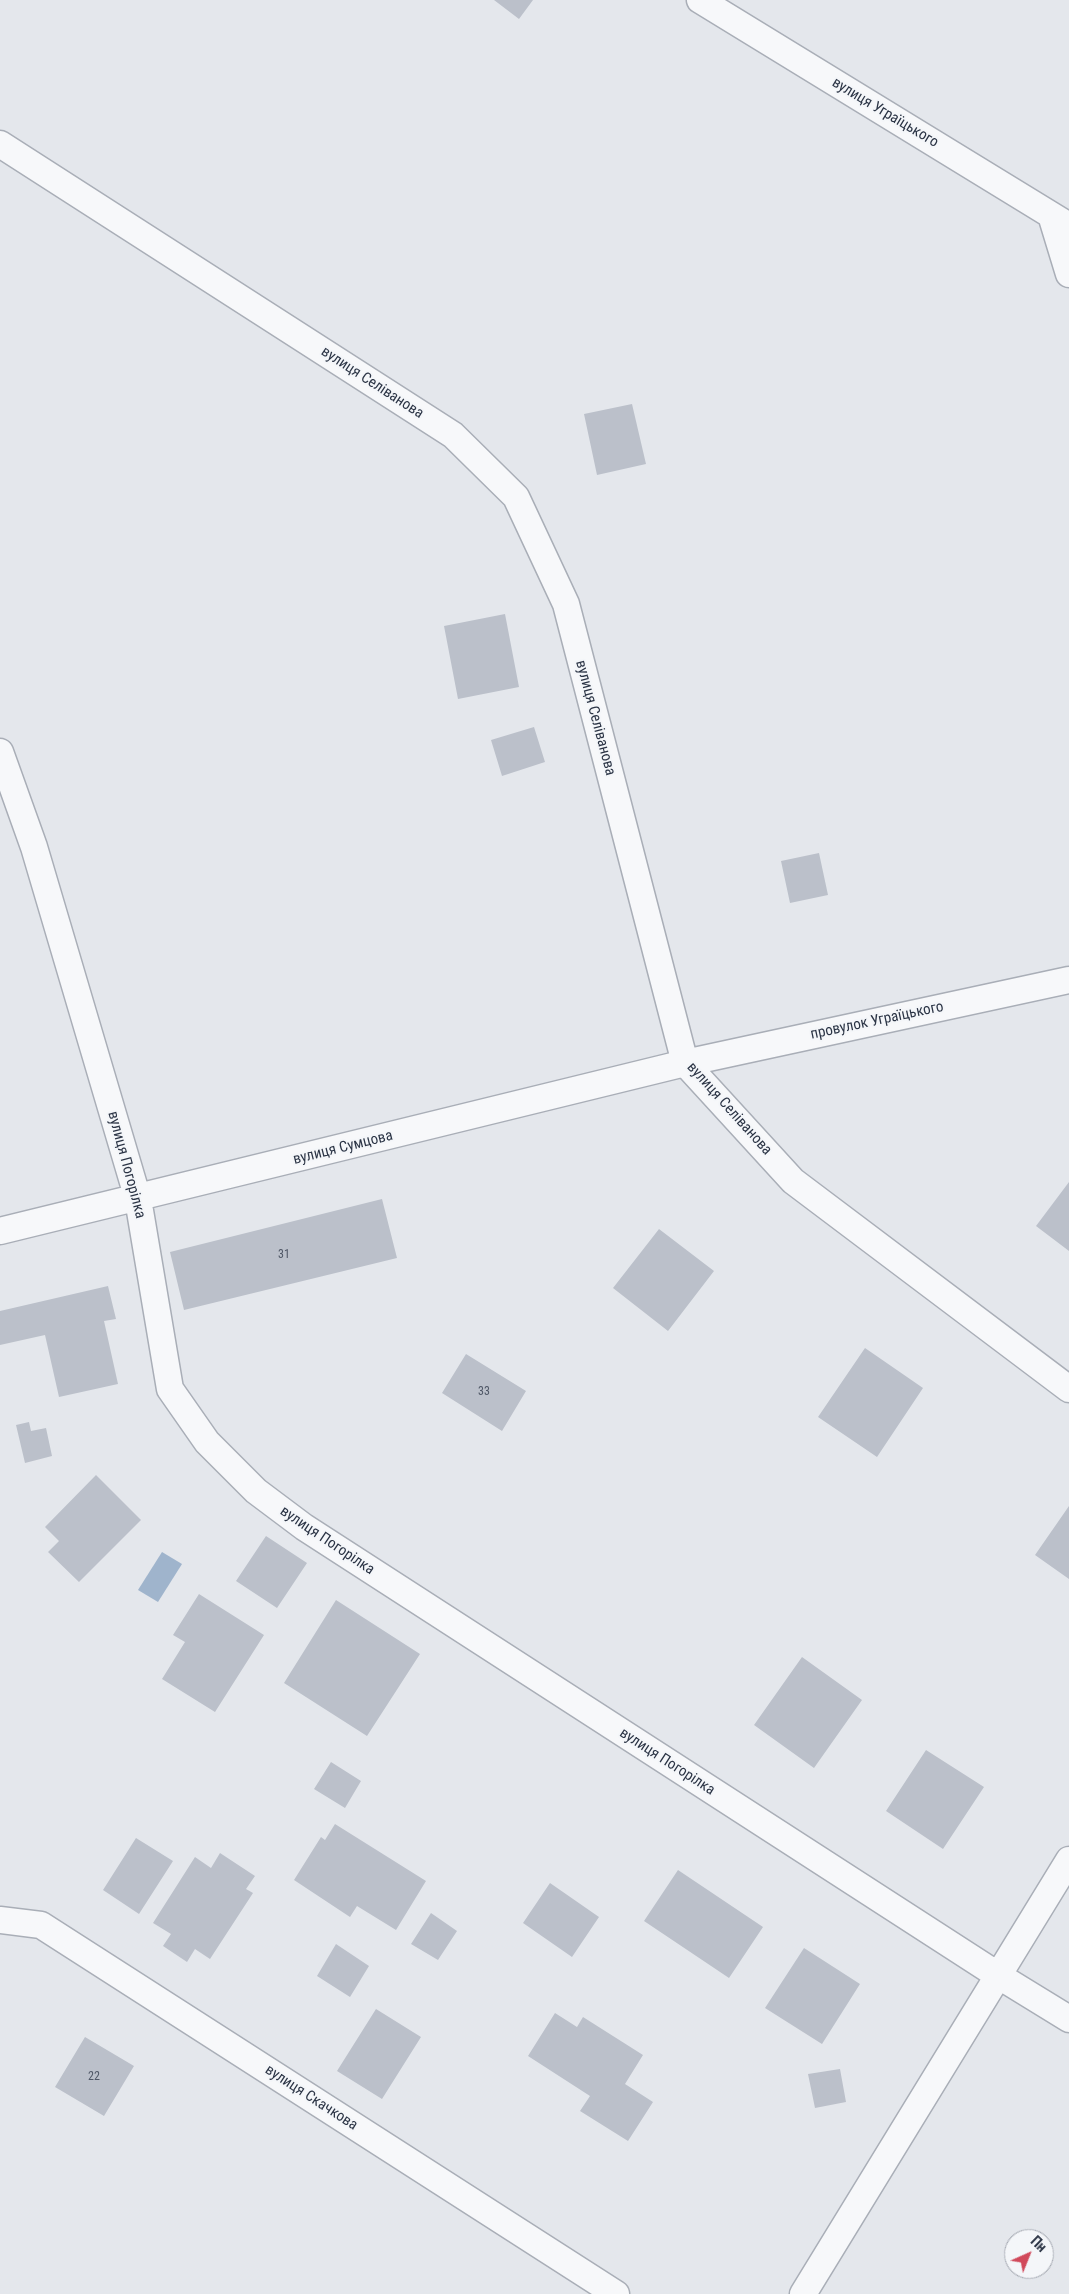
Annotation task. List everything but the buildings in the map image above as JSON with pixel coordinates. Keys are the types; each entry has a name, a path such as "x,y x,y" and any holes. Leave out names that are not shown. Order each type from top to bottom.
{"street":[{"name":"вулиця Уграїцького","path":"700,0 1060,220"},
{"name":"вулиця Селіванова","path":"0,144 453,435 516,497 566,604 685,1063 792,1181 1069,1389"},
{"path":"1060,220 1069,274"},
{"name":"вулиця Погорілка","path":"0,752 34,847 138,1199 170,1389 207,1442 256,1491 304,1527 999,1976 1069,2019"},
{"name":"провулок Уграїцького","path":"685,1063 1069,980"},
{"name":"вулиця Сумцова","path":"0,1231 138,1199 685,1063"},
{"path":"803,2294 1069,1860"},
{"name":"вулиця Скачкова","path":"0,1920 41,1925 616,2294"}],"water":[{"path":"162,1552 182,1564 158,1602 138,1590"}]}
